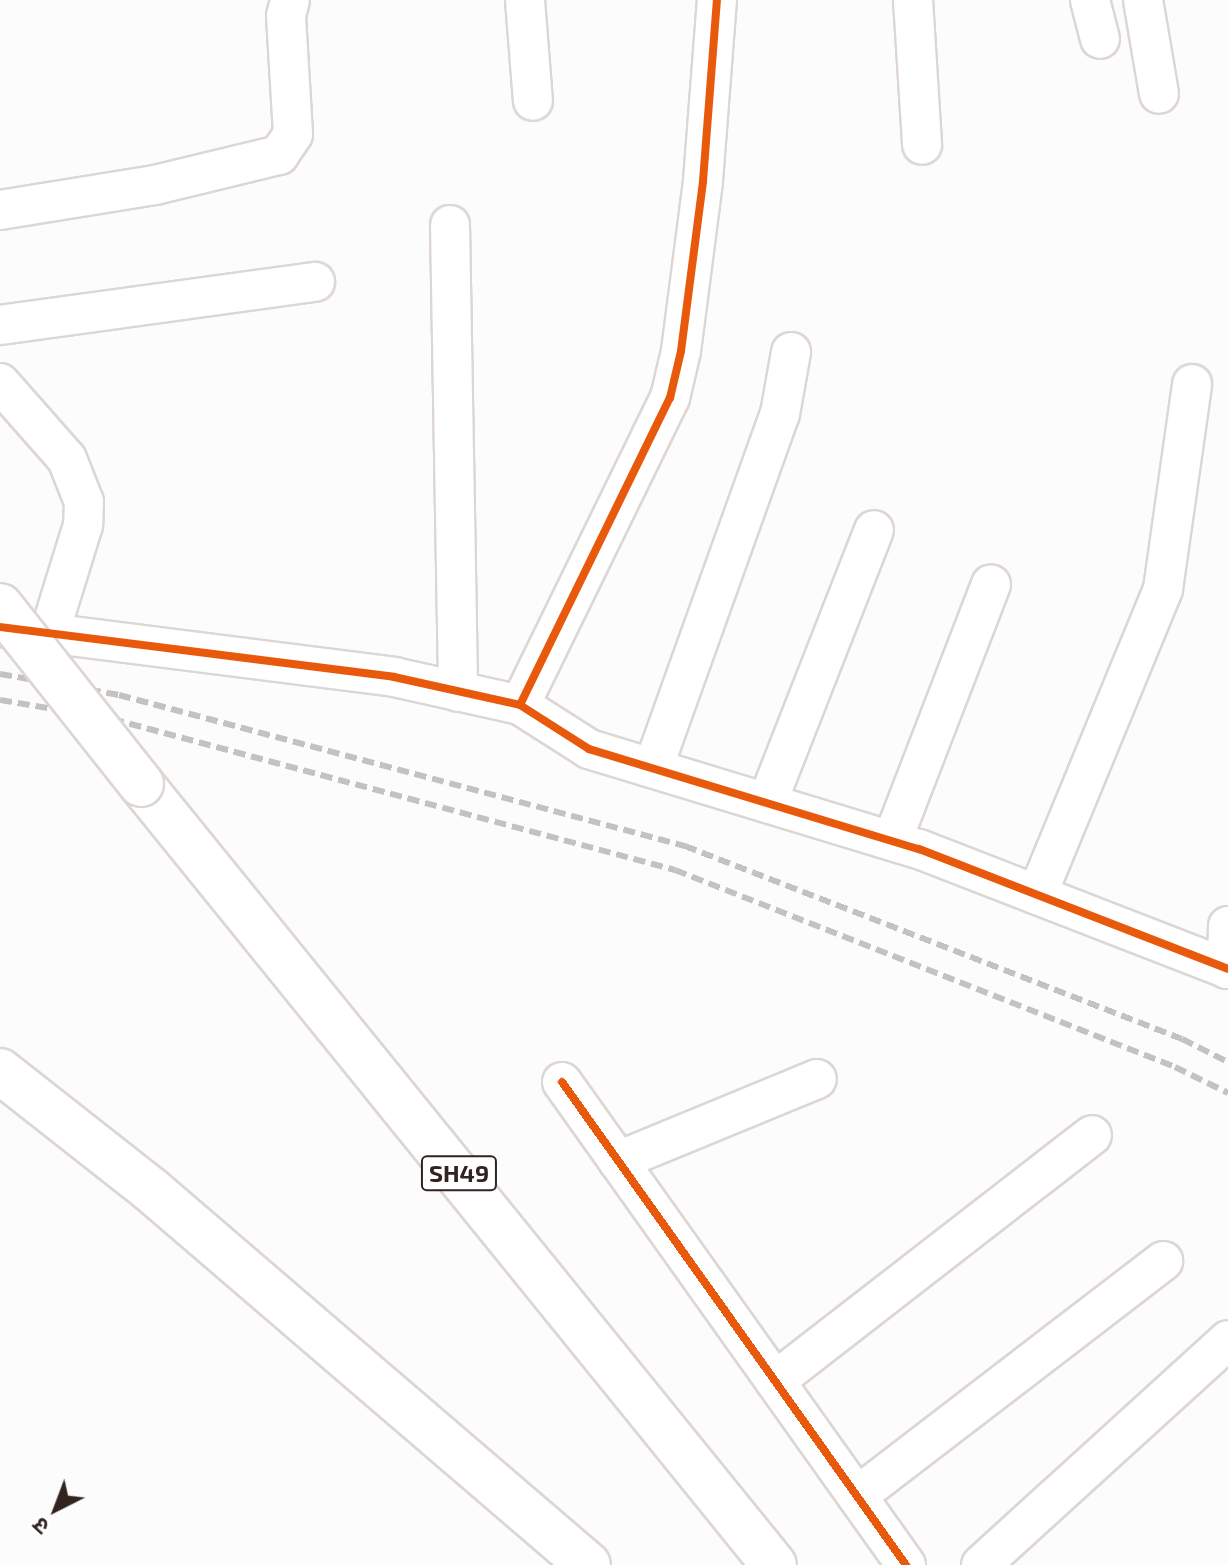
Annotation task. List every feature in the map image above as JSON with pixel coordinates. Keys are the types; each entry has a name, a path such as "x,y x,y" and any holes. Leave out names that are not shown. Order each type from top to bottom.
{"main road":[{"name":"SH49","path":"0,606 774,1565"},
{"path":"0,1071 150,1189 588,1565"}],"street":[{"path":"0,210 155,185 279,155 293,134 286,16 290,0"},
{"path":"525,0 533,101"},
{"path":"528,712 670,398 681,351 701,197 717,0"},
{"path":"913,0 922,145"},
{"path":"1090,0 1100,39"},
{"path":"1143,0 1159,94"},
{"path":"450,225 458,692"},
{"path":"0,325 315,282"},
{"path":"653,768 780,414 791,352"},
{"path":"0,383 67,459 84,502 83,525 49,635"},
{"path":"1037,895 1163,589 1192,384"},
{"path":"767,803 874,530"},
{"path":"892,841 991,584"},
{"path":"0,627 394,677 458,692 528,712 576,743 892,841 1228,969 1228,926"},
{"path":"618,1161 817,1079"},
{"path":"562,1082 906,1565"},
{"path":"775,1381 1092,1135"},
{"path":"857,1496 1163,1261"},
{"path":"981,1565 1228,1340"}],"railway":[{"path":"0,674 119,695 685,846 1182,1039 1228,1062"},
{"path":"0,700 112,719 675,870 1175,1067 1228,1093"}],"cycle path":[{"path":"520,705 670,398 681,351 703,181 717,0"},
{"path":"0,627 394,677 520,705 589,749 919,849 1228,969"},
{"path":"562,1082 906,1565"}]}
